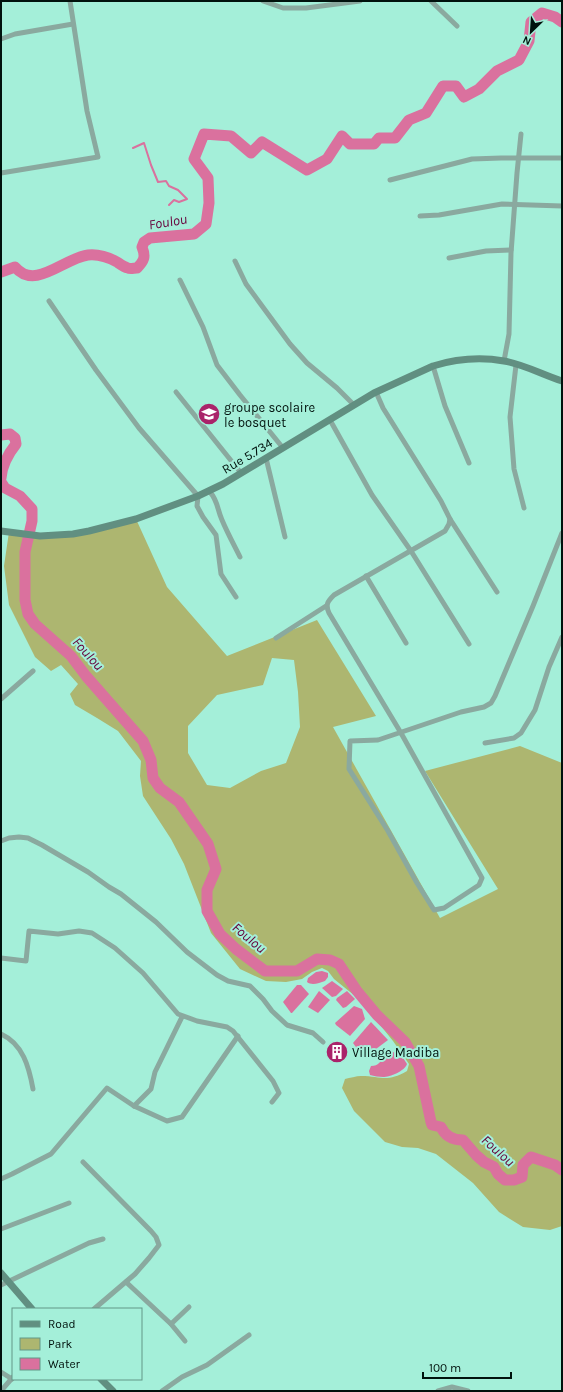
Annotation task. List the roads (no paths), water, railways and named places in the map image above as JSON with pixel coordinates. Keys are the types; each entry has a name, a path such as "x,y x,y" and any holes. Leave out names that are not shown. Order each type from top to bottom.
{"street":[{"path":"1,173 98,157 87,111 70,1"},
{"path":"263,1 283,8 306,8 360,1"},
{"path":"431,1 457,26"},
{"path":"1,39 14,34 73,24"},
{"path":"504,361 509,334 512,250 521,134"},
{"path":"390,180 472,159 562,158"},
{"path":"420,216 448,213 490,205 515,204 562,206"},
{"path":"449,258 486,251 512,250"},
{"path":"235,261 246,284 290,344 307,363 337,388 354,405"},
{"path":"180,280 203,327 217,365 240,396 283,448"},
{"path":"49,301 96,370 139,428 198,496 198,506 203,517 216,535 221,574 236,597"},
{"name":"Rue 5.734","path":"1,531 40,536 73,534 108,527 136,519 210,492 376,392 433,366 466,359 504,361 562,381"},
{"path":"516,364 510,417 514,468 524,508"},
{"path":"433,366 445,406 469,463"},
{"path":"176,392 241,473"},
{"path":"376,392 392,424 497,592"},
{"path":"330,420 372,495 411,551 469,644"},
{"path":"266,458 285,537"},
{"path":"210,492 217,501 222,521 240,557"},
{"path":"276,638 326,606 328,601 334,595 444,531 449,524 450,519"},
{"path":"326,606 401,733 482,878 479,885 444,908 434,910 417,884 388,831 349,769 350,740 378,740 401,733 462,712 484,707 490,703 516,647 562,533"},
{"path":"366,576 406,643"},
{"path":"485,743 514,738 521,733 535,710 549,667 562,637"},
{"path":"1,699 33,671"},
{"path":"1,841 14,837 28,838 88,872 120,894 156,922 187,952 217,975 228,981 250,986 272,1011 287,1025 313,1033 323,1042"},
{"path":"1,958 26,961 29,931 58,934 70,931 92,933 115,948 143,973 178,1014 228,1027 238,1036 278,1089 278,1096 272,1102"},
{"path":"134,1106 151,1090 155,1072 182,1016"},
{"path":"1,1034 8,1038 23,1054 30,1071 33,1089"},
{"path":"1,1179 51,1154 107,1088 134,1106 166,1121 182,1117 238,1036"},
{"path":"83,1162 151,1231 159,1242 158,1248 154,1253 126,1282 95,1308"},
{"path":"1,1229 69,1203"},
{"path":"1,1285 89,1243 103,1240"},
{"path":"1,1273 31,1308"},
{"path":"126,1282 171,1324 185,1341"},
{"path":"171,1324 189,1307"},
{"path":"162,1391 182,1377 207,1365 249,1335"},
{"path":"1,1372 12,1378 1,1391"},
{"path":"102,1380 113,1391"},
{"path":"438,1391 452,1387 468,1391"}],"water":[{"path":"322,971 328,973 328,977 325,981 313,984 307,982 308,978 316,972"},
{"path":"332,981 343,989 336,996 332,997 322,988"},
{"path":"297,985 301,985 309,994 291,1013 283,1002"},
{"path":"319,991 330,1000 318,1013 308,1007"},
{"path":"347,991 355,999 343,1008 336,1000"},
{"path":"354,1006 362,1009 365,1019 350,1036 335,1023"},
{"path":"371,1022 388,1040 364,1058 353,1043"},
{"path":"398,1050 407,1064 406,1067 393,1075 386,1077 370,1075 369,1071 371,1066 378,1064 387,1056"}],"waterway":[{"name":"Foulou","path":"1,272 15,267 23,273 31,276 41,275 79,257 88,255 107,257 129,268 137,268 144,259 142,247 144,242 150,238 194,234 206,224 209,203 208,178 194,159 204,134 231,136 251,153 262,142 307,170 327,159 342,136 350,144 374,144 379,138 395,138 409,120 426,113 443,86 456,86 464,97 479,89 497,71 519,60 529,41 531,22 542,13 555,17 562,22"},
{"path":"133,148 144,143 158,182 166,181 169,186 178,190 187,199 179,202 174,200 169,205"},
{"name":"Foulou","path":"1,435 10,434 15,438 16,444 6,460 1,478"},
{"name":"Foulou","path":"1,482 5,488 20,496 32,509 32,521 25,552 25,600 28,614 35,624 71,656 86,676 143,741 151,760 153,778 160,788 179,802 208,844 216,869 207,890 207,911 220,934 236,949 265,971 297,971 317,959 330,960 339,964 357,991 377,1015 405,1042 419,1066 432,1125 441,1127 450,1137 463,1140 476,1155 484,1162 494,1167 498,1174 505,1180 514,1180 522,1177 523,1165 531,1157 555,1165 562,1170"}],"place":[{"name":"groupe scolaire le bosquet","path":"209,414"},
{"name":"Village Madiba","path":"337,1052"}]}
